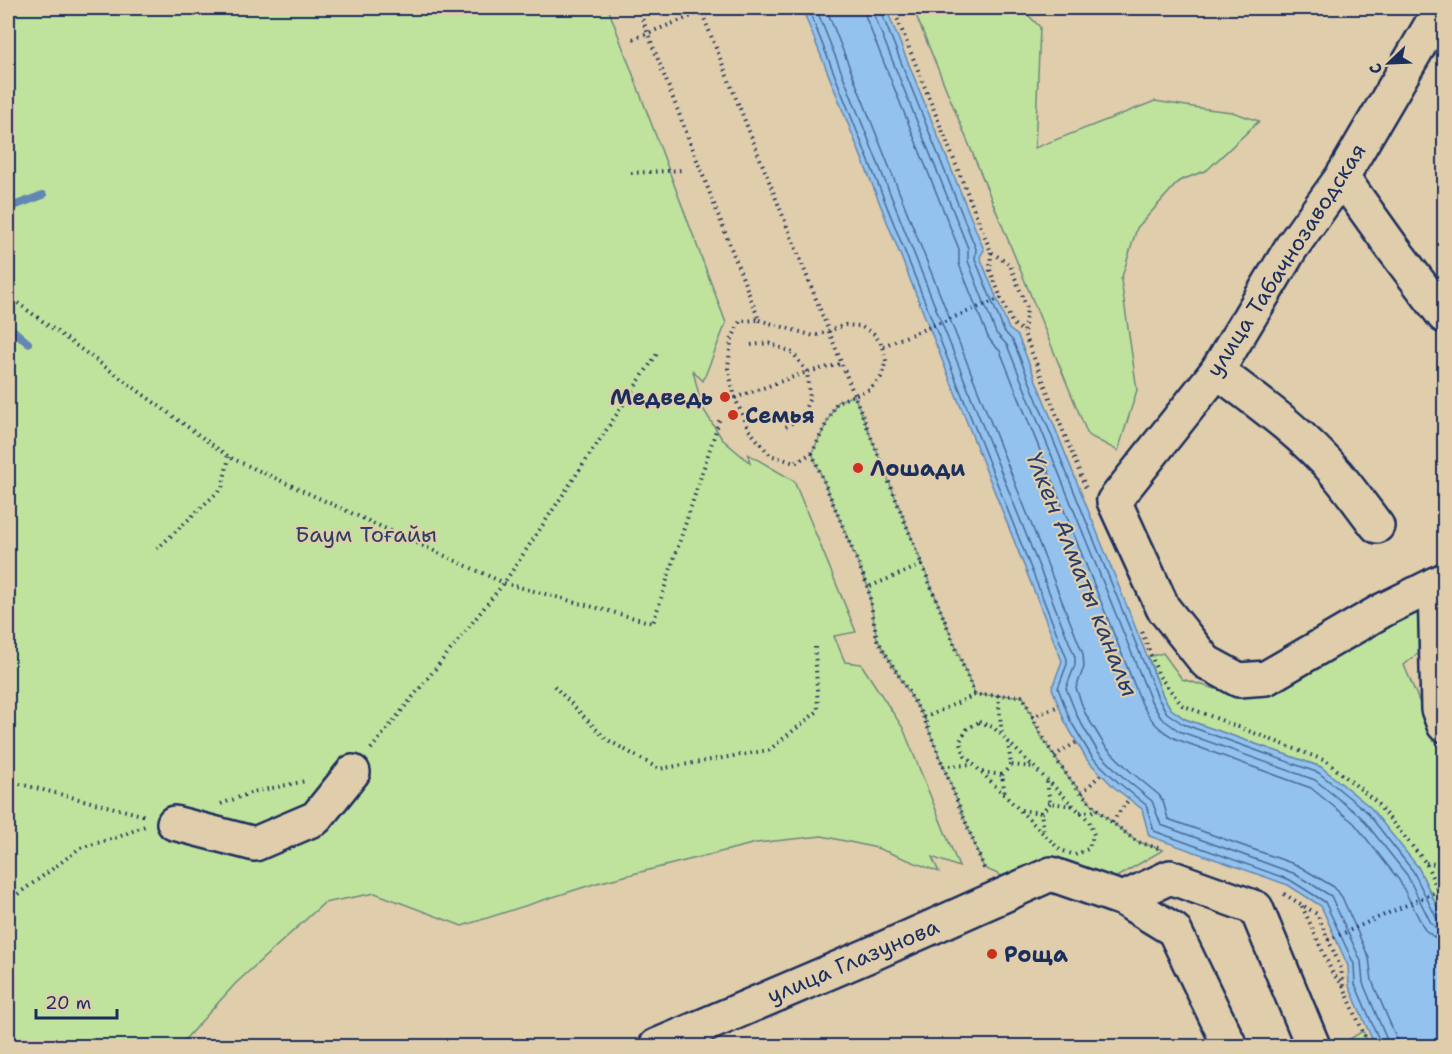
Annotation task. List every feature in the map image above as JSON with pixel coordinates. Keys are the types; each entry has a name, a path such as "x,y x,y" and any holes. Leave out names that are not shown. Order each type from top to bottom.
{"street":[{"name":"улица Табачнозаводская","path":"1440,582 1383,610 1266,678 1239,680 1206,662 1163,608 1114,501 1217,371 1292,248 1342,177 1441,8"},
{"path":"1342,177 1444,316"},
{"path":"1217,371 1271,411 1311,448 1336,473 1377,526"},
{"path":"1440,582 1438,709 1444,725"},
{"path":"166,821 255,844 316,818 353,772"},
{"name":"улица Глазунова","path":"676,1042 1051,874 1123,899"},
{"path":"1123,899 1170,877 1256,908 1313,1047"},
{"path":"1123,899 1174,930 1230,1047"}],"path":[{"path":"638,8 759,320"},
{"path":"633,39 701,10 975,695"},
{"path":"631,172 684,170"},
{"path":"991,252 990,270 1001,298 1013,324 1024,333"},
{"path":"8,296 229,457 504,583 653,623 720,418"},
{"path":"883,346 1001,298"},
{"path":"759,320 814,336 828,331 845,325 860,326 874,334 883,346 886,361 880,377 870,389 837,402 812,453 795,463 770,454 749,430 735,398 729,368 731,341 740,321 759,320"},
{"path":"751,345 769,343 793,353 807,372 810,398 801,418 782,429"},
{"path":"353,772 504,583 659,351"},
{"path":"735,398 807,372 841,364"},
{"path":"812,453 868,587 877,639 924,718 984,868 992,871"},
{"path":"157,549 222,488 229,457"},
{"path":"868,587 922,565"},
{"path":"554,686 606,739 659,769 769,750 818,711 815,646"},
{"path":"924,718 975,695 1023,696 1039,733 1068,777 1098,811 1136,841 1162,850 1154,855"},
{"path":"998,695 1003,736"},
{"path":"1032,717 1059,706"},
{"path":"979,722 993,727 1008,741 1089,821 1094,835 1088,849 1075,855 1060,850 965,756 960,741 967,729 979,722"},
{"path":"1002,775 1011,765 1008,741"},
{"path":"1054,756 1077,742"},
{"path":"943,766 974,765"},
{"path":"1011,765 1034,767"},
{"path":"981,772 1002,775"},
{"path":"1082,793 1101,774"},
{"path":"1002,775 1005,796"},
{"path":"1041,813 1050,803 1047,780"},
{"path":"8,781 166,821"},
{"path":"8,901 80,848 253,792 308,781"},
{"path":"1112,822 1129,800"},
{"path":"1050,803 1073,806"},
{"path":"1020,810 1041,813"},
{"path":"1079,812 1098,811"},
{"path":"1041,813 1044,833"},
{"path":"1444,865 1426,863 1444,902"},
{"path":"1278,891 1317,914 1341,968 1343,986"},
{"path":"1328,940 1438,891"},
{"path":"1302,905 1333,974 1343,986 1369,1047"}],"green space":[{"name":"Баум Тоғайы","path":"8,8 608,8 726,323 703,381 693,371 702,407 722,439 750,463 748,454 794,481 856,632 834,636 845,662 861,664 903,728 959,867 932,857 939,872 877,848 822,836 756,843 597,883 462,926 375,893 324,903 236,983 179,1046 8,1046"},
{"path":"913,8 1021,8 1040,27 1035,148 1155,101 1232,112 1259,121 1207,170 1179,181 1137,228 1121,280 1137,390 1118,451 1088,435"},
{"path":"854,395 975,695 1023,696 1039,733 1068,777 1098,811 1136,841 1163,850 1108,882 1007,878 984,868 924,718 877,639 868,587 812,453 837,402"},
{"path":"1430,602 1422,650 1404,665 1444,761 1444,921 1418,867 1321,767 1185,719 1171,709 1163,696 1148,657 1163,653 1182,679 1232,694"},
{"path":"1363,1031 1369,1046 1338,1046"}],"water":[{"name":"Үлкен Алматы каналы","path":"802,8 886,8 984,250 980,257 1009,329 1018,336 1163,696 1171,709 1185,719 1321,767 1370,807 1418,867 1444,921 1444,1046 1375,1046 1349,986 1348,966 1321,906 1288,885 1149,836 1142,809 1115,788 1087,760 1065,722 1052,688 1062,661"}],"waterway":[{"path":"8,208 43,195"},
{"path":"8,326 28,343"}],"place":[{"name":"Медведь","path":"725,397"},
{"name":"Семья","path":"733,415"},
{"name":"Лошади","path":"858,468"},
{"name":"Роща","path":"992,954"}]}
